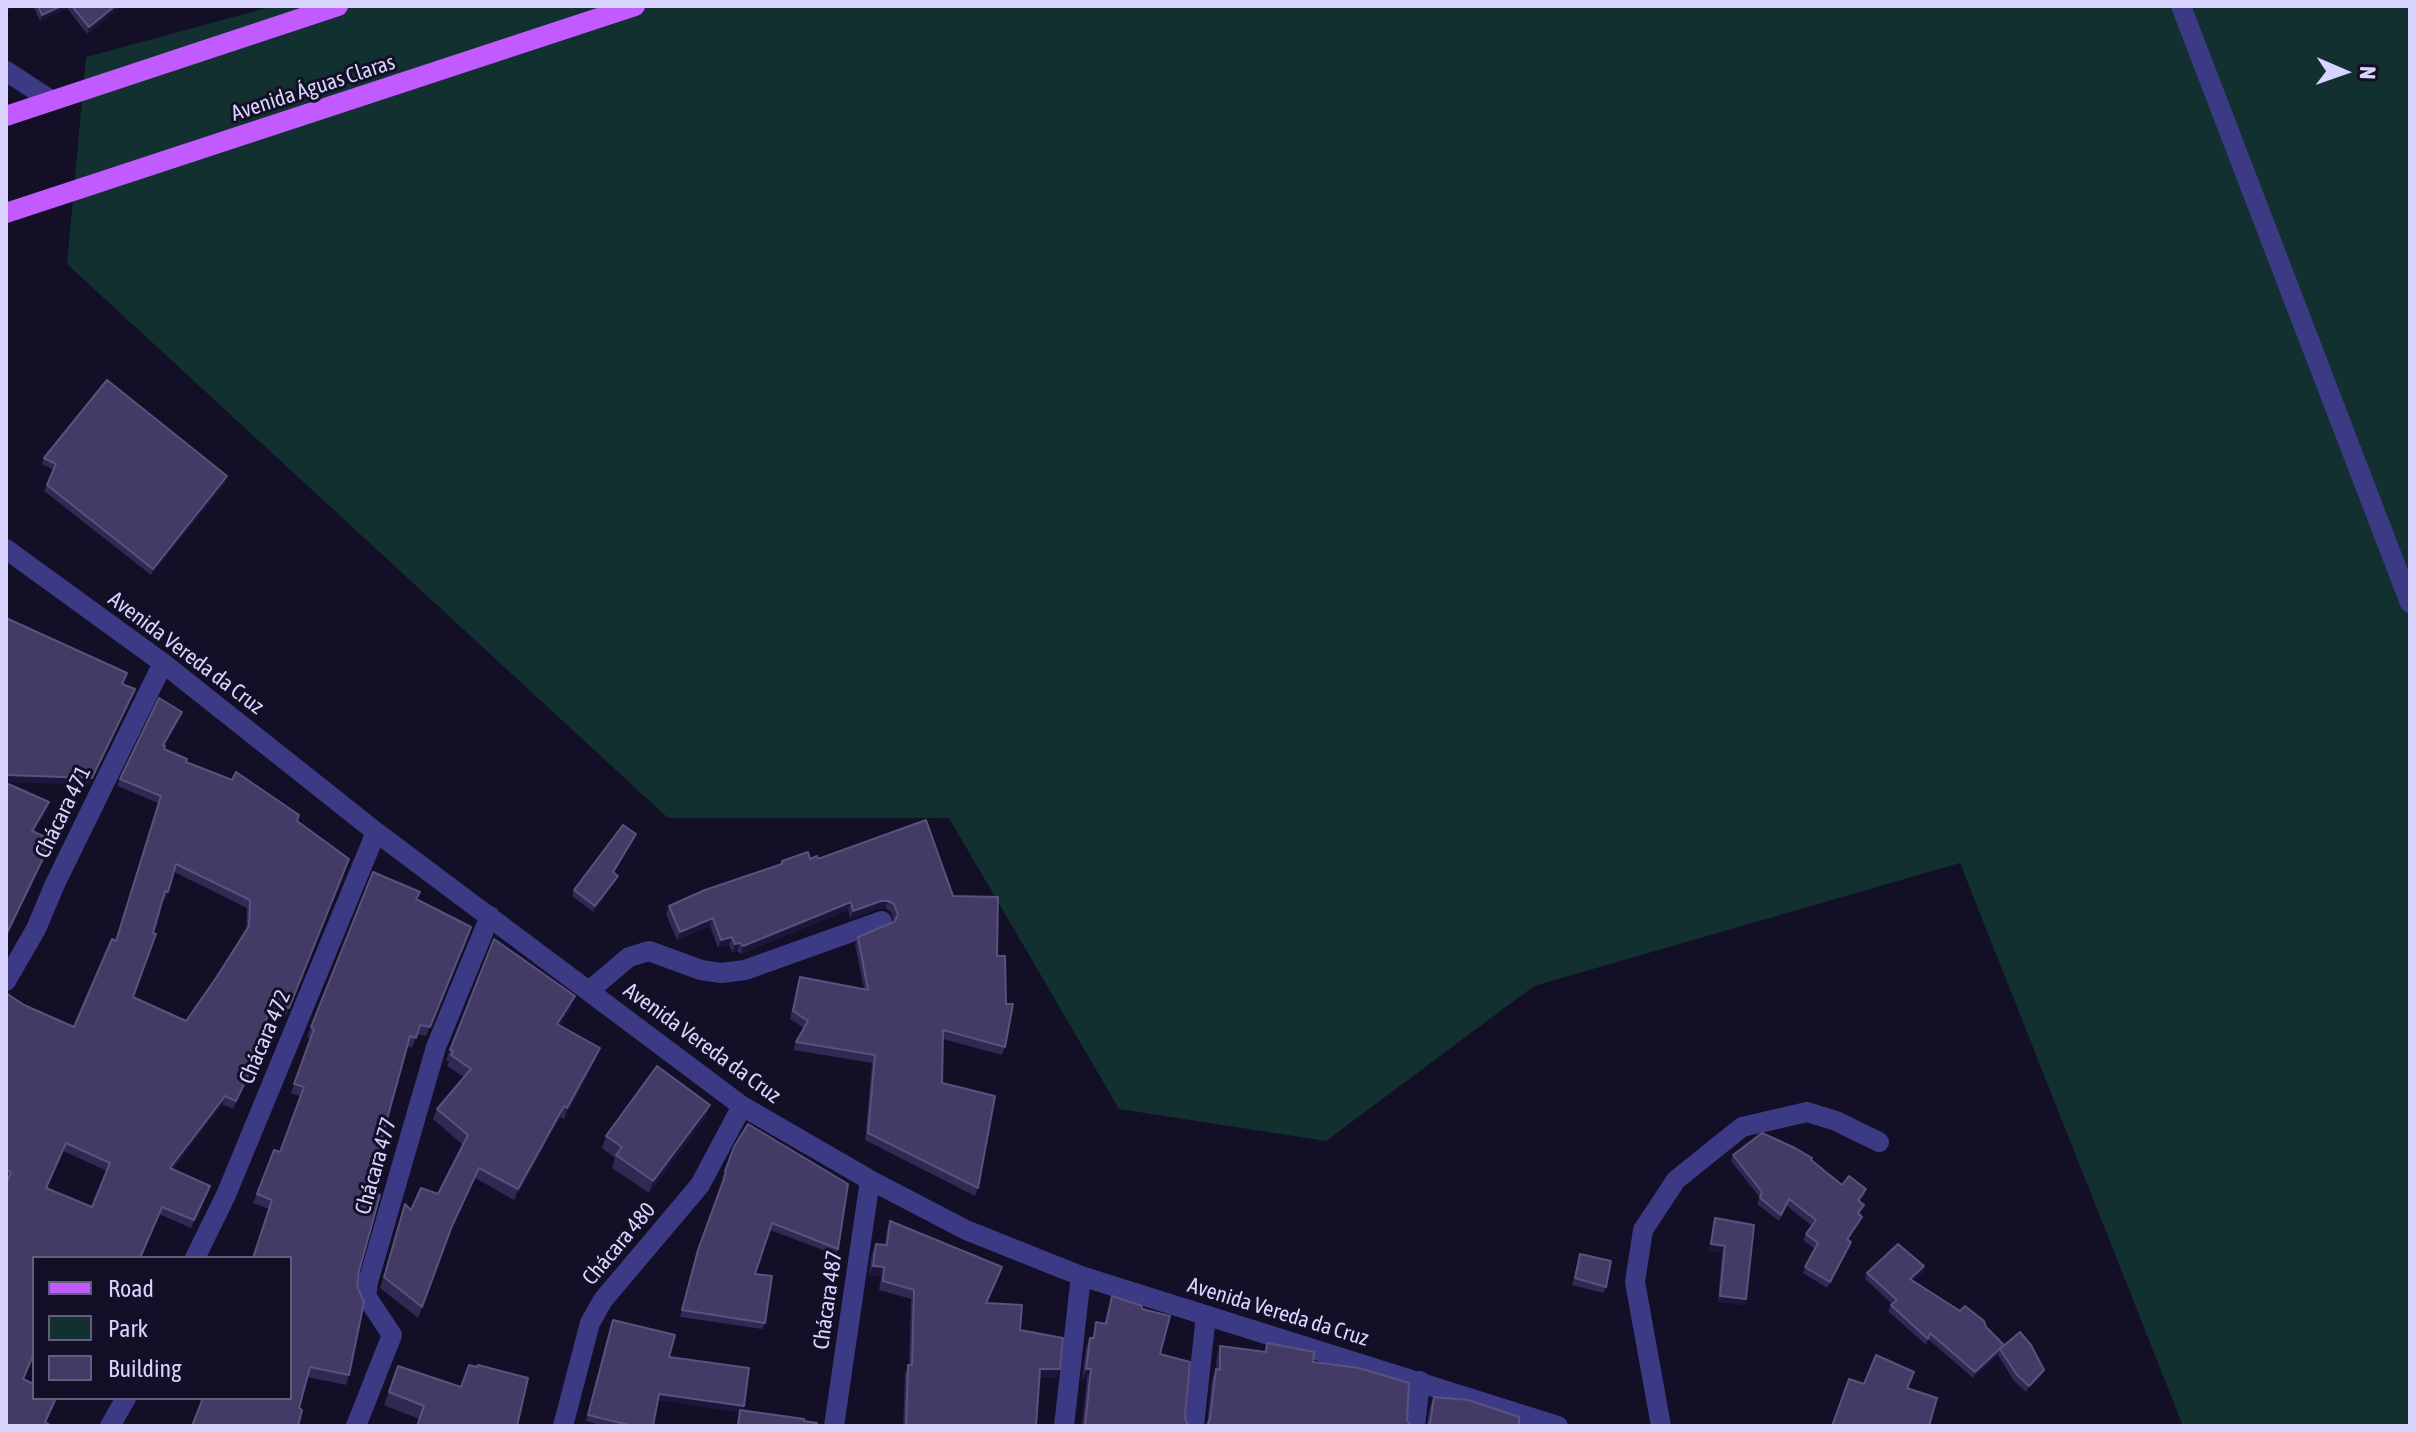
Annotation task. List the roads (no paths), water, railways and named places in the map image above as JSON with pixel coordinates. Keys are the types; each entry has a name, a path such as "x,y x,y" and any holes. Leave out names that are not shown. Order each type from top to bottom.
{"main road":[{"path":"6,116 338,6"},
{"name":"Avenida Águas Claras","path":"6,213 635,6"}],"street":[{"path":"2181,6 2410,603"},
{"path":"6,71 52,101"},
{"name":"Avenida Vereda da Cruz","path":"6,549 163,663 376,832 742,1106 870,1180 966,1230 1081,1276 1558,1426"},
{"name":"Chácara 471","path":"6,981 36,929 163,663"},
{"name":"Chácara 472","path":"196,1256 226,1195 376,832"},
{"name":"Chácara 477","path":"356,1426 392,1335 366,1296 368,1282 436,1047 490,916"},
{"path":"589,991 629,957 649,951 701,970 721,973 745,970 882,921"},
{"name":"Chácara 480","path":"563,1426 590,1323 603,1300 700,1185 742,1106"},
{"path":"1661,1426 1635,1282 1643,1230 1676,1180 1742,1127 1807,1112 1836,1121 1879,1142"},
{"name":"Chácara 487","path":"834,1426 870,1180"},
{"path":"1064,1426 1081,1276"},
{"path":"1194,1426 1206,1315"},
{"path":"1415,1426 1420,1381"},
{"path":"110,1426 125,1400"}]}
